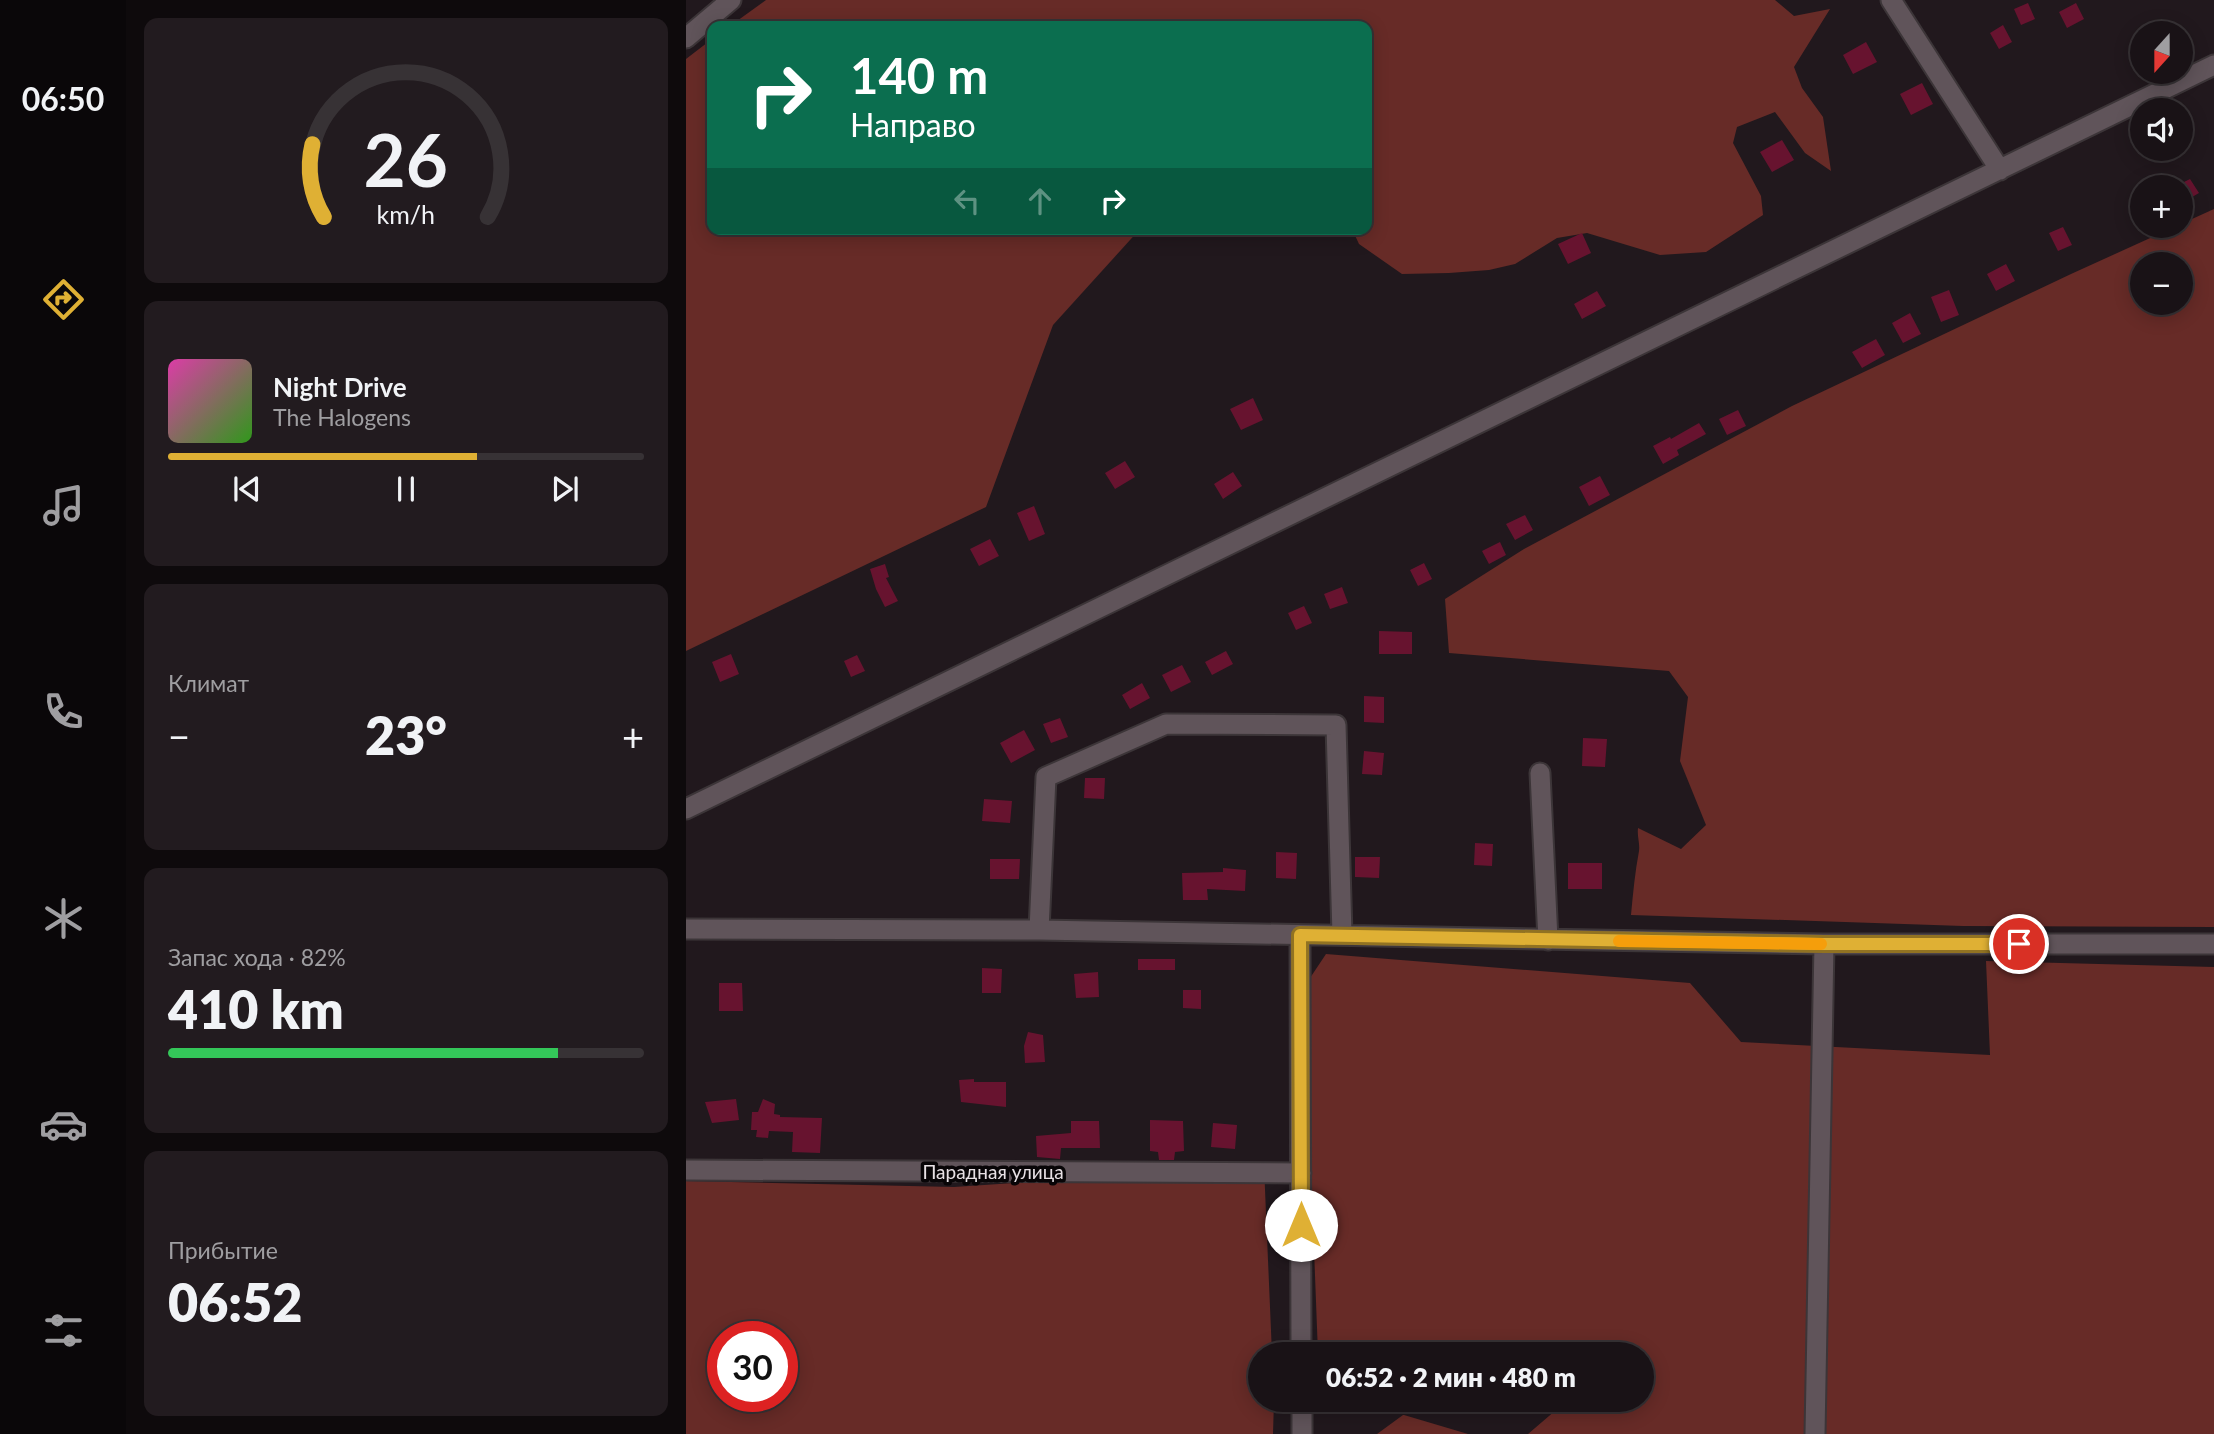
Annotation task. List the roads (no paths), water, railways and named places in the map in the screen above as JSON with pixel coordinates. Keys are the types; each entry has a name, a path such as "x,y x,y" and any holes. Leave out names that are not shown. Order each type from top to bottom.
{"street":[{"path":"686,38 731,0"},
{"path":"1891,0 2000,170"},
{"path":"686,809 2214,65"},
{"path":"1039,930 1046,777 1166,724 1336,725 1342,935"},
{"path":"1539,773 1548,940"},
{"path":"686,929 1039,930 1824,944 2214,944"},
{"path":"1300,935 1301,1342"},
{"path":"1815,1434 1824,944"},
{"name":"Парадная улица","path":"686,1170 1301,1173"},
{"path":"1302,1412 1302,1434"}]}
